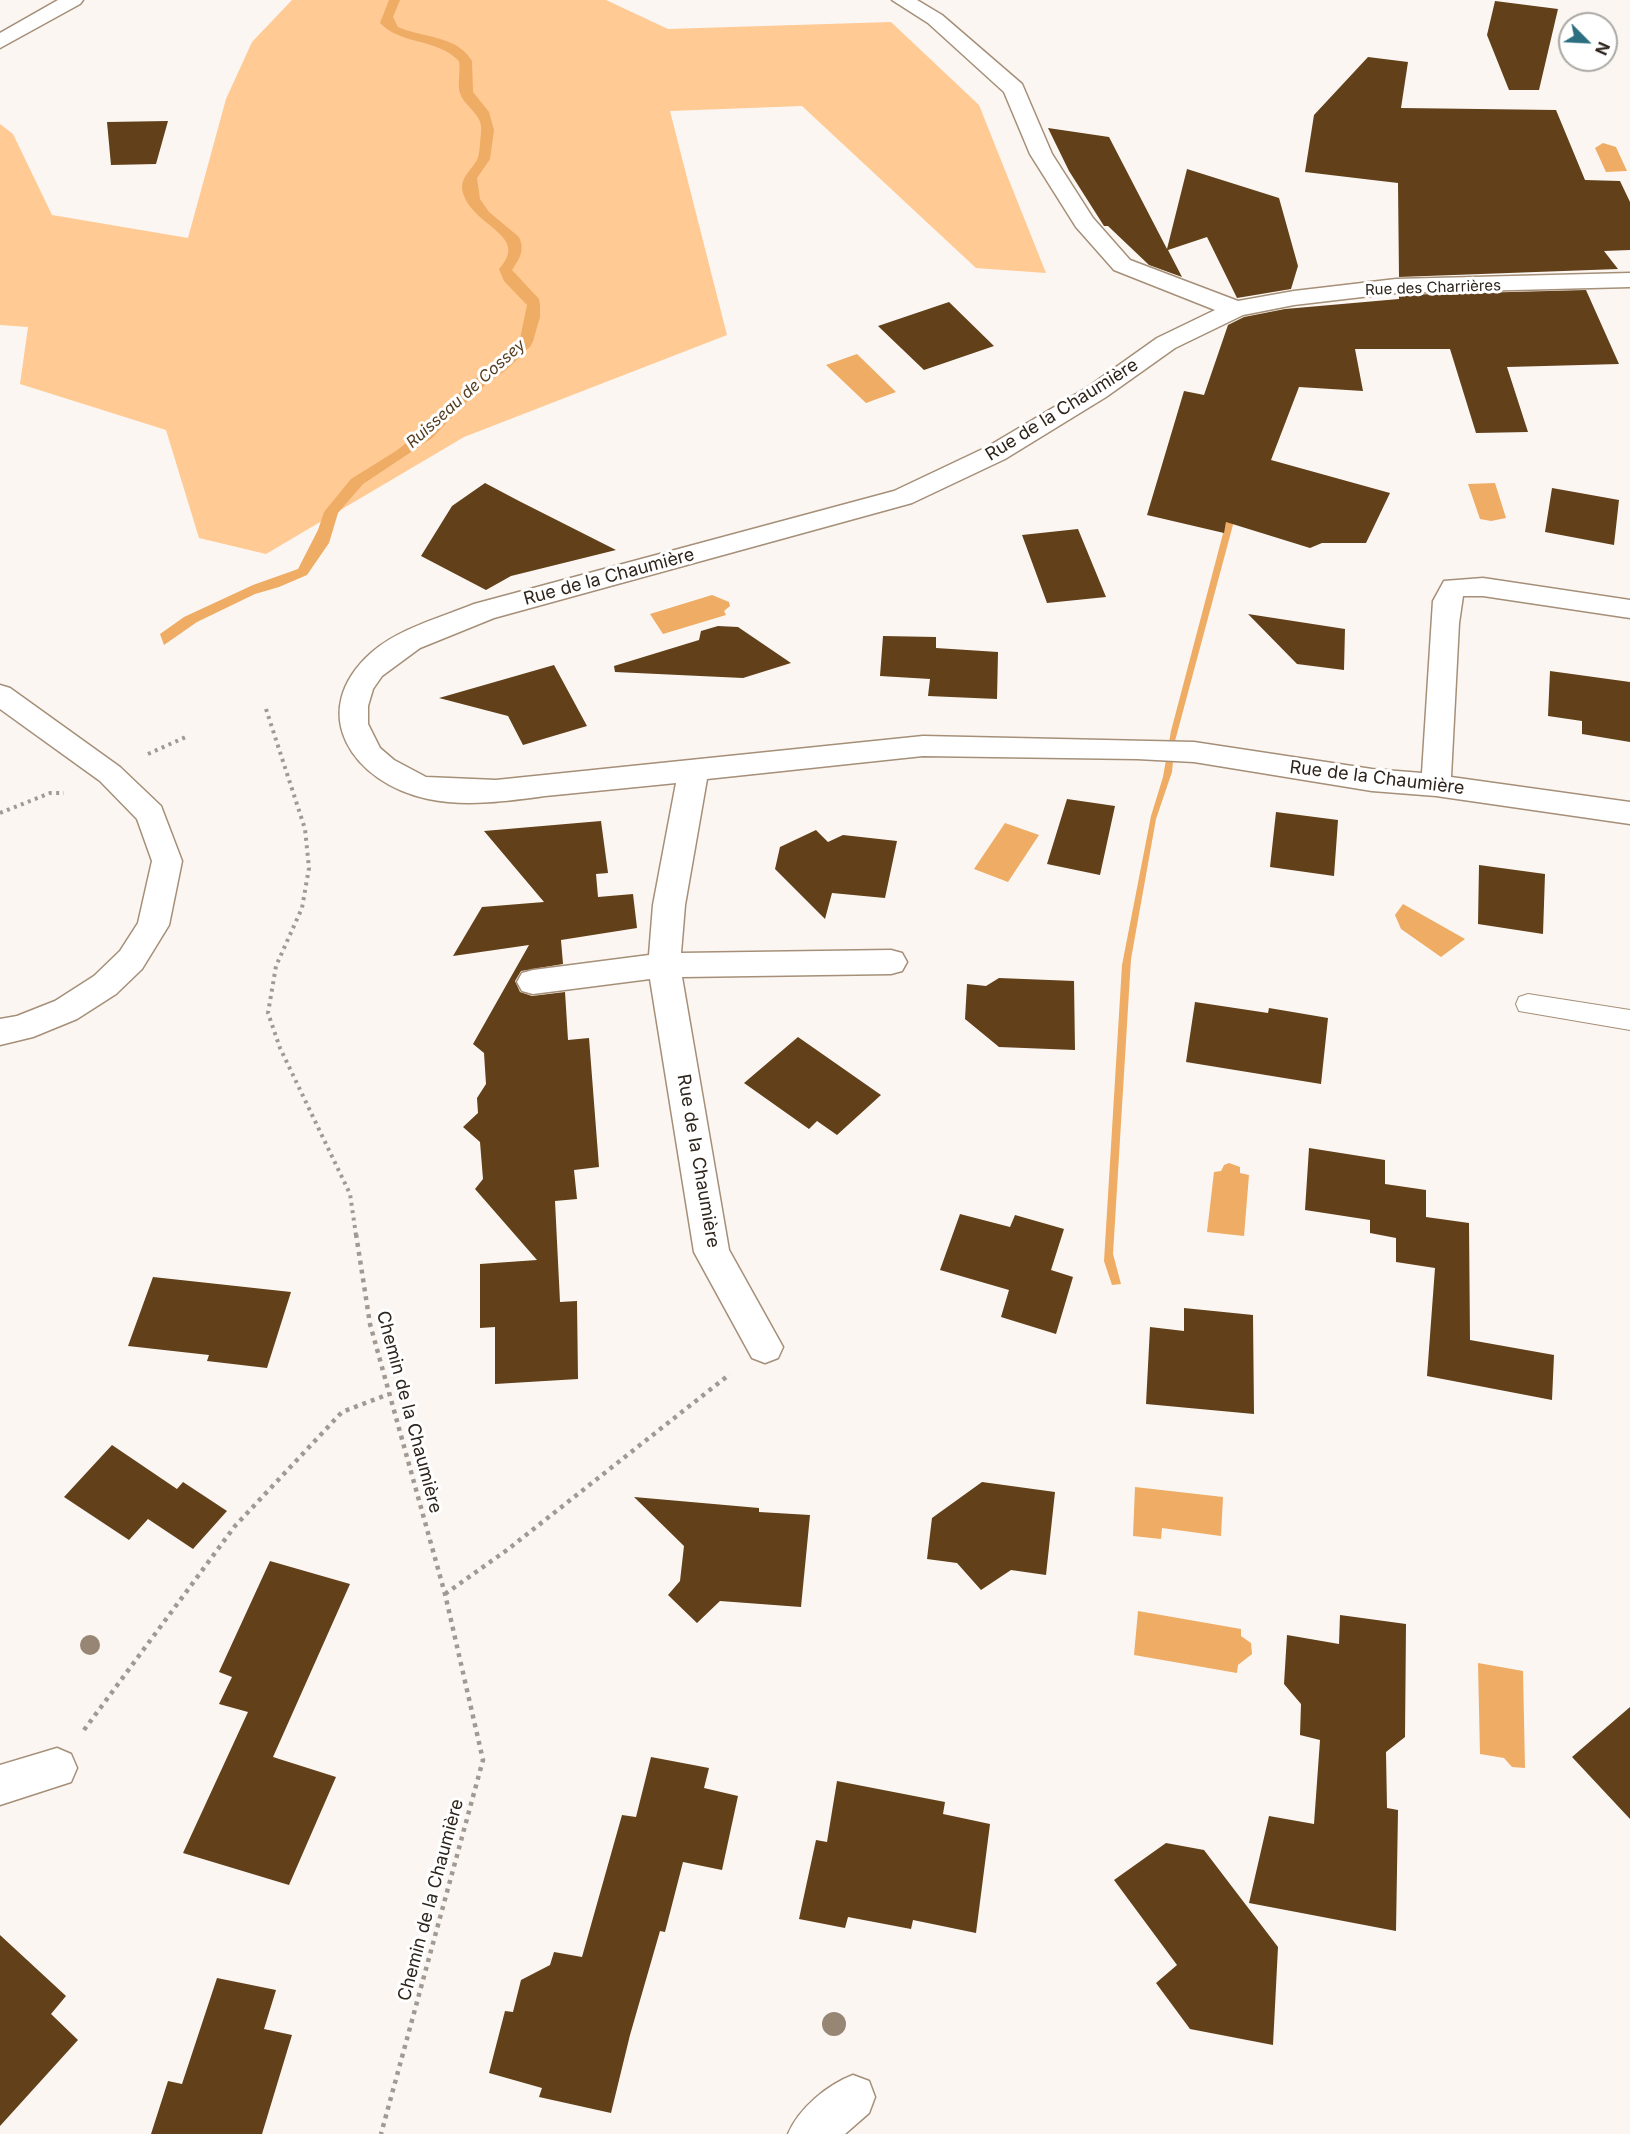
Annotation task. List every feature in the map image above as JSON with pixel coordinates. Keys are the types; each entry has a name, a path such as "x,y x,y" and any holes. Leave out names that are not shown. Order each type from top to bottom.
{"street":[{"path":"0,42 73,0"},
{"path":"902,0 935,19 1014,89 1041,154 1084,222 1122,265 1236,309"},
{"name":"Rue des Charrières","path":"1236,309 1294,298 1396,286 1630,280"},
{"name":"Rue de la Chaumière","path":"1236,309 1166,343 1096,392 996,453 903,497 484,611 435,630 396,649 372,669 358,689 352,716 356,738 369,757 391,774 420,786 455,791 496,791 922,746 1137,748 1194,752 1372,780 1436,785 1630,813"},
{"path":"1436,785 1445,623 1447,601 1454,587 1483,587 1630,609"},
{"path":"0,696 110,774 150,814 167,861 153,925 131,960 105,985 66,1010 21,1028 0,1032"},
{"name":"Rue de la Chaumière","path":"693,772 669,905 664,965 712,1252 765,1347"},
{"path":"533,982 664,965 891,962"},
{"path":"0,1785 57,1768"},
{"path":"811,2134 853,2097"}],"lane":[{"path":"1528,1004 1630,1020"}],"path":[{"name":"Chemin de la Chaumière","path":"266,710 305,829 309,868 302,908 276,966 268,1013 280,1048 350,1194 370,1324 445,1594 483,1760 381,2134"},
{"path":"145,755 188,736"},
{"path":"0,813 50,793 66,793"},
{"path":"445,1594 507,1550 765,1347"},
{"path":"57,1768 235,1526 342,1412 389,1394"}],"shaded area":[{"path":"292,0 606,0 668,29 891,22 979,105 1046,273 976,268 802,106 670,111 727,335 464,437 266,554 199,538 166,430 20,384 28,327 0,325 0,124 13,134 52,215 188,238 226,99 252,42"}],"water":[{"path":"389,0 400,0 393,17 398,27 457,46 472,61 473,92 489,112 494,130 490,159 477,178 480,199 489,212 519,237 521,242 521,254 512,270 539,299 540,317 533,341 530,347 516,357 513,354 500,365 504,369 470,398 432,438 363,484 338,513 329,543 307,575 255,594 197,622 164,645 160,634 184,617 253,585 298,569 318,530 324,512 351,479 396,451 432,423 463,389 519,344 527,305 504,281 499,269 507,257 508,248 497,231 469,205 463,193 464,179 478,157 481,126 477,116 460,93 459,61 440,48 398,35 380,23"},
{"path":"1603,143 1616,147 1627,171 1606,172 1595,148"},
{"path":"857,354 896,392 866,403 826,365"},
{"path":"1495,483 1506,518 1491,521 1480,519 1468,484"},
{"path":"1230,507 1234,521 1175,741 1172,772 1156,819 1131,959 1113,1254 1121,1284 1112,1285 1104,1261 1122,965 1151,816 1163,777 1171,731"},
{"path":"712,595 729,602 730,606 724,611 726,615 663,634 650,614"},
{"path":"1005,823 1039,835 1008,882 974,869"},
{"path":"1403,904 1465,939 1441,957 1401,929 1395,915"},
{"path":"1229,1163 1240,1167 1240,1173 1249,1175 1244,1236 1207,1232 1214,1172 1221,1171 1224,1165"},
{"path":"1135,1487 1223,1497 1221,1536 1162,1528 1161,1539 1133,1536"},
{"path":"1138,1611 1241,1629 1241,1636 1251,1643 1252,1654 1238,1665 1237,1673 1134,1655"},
{"path":"1478,1663 1523,1671 1525,1768 1512,1767 1504,1758 1480,1754"}],"building":[{"path":"1495,1 1558,9 1539,90 1509,90 1487,35"},
{"path":"1368,57 1408,62 1401,108 1556,110 1585,180 1620,181 1630,202 1630,250 1604,251 1618,269 1399,277 1398,183 1305,172 1314,115"},
{"path":"168,121 156,164 111,165 107,122"},
{"path":"1048,128 1109,137 1167,249 1187,169 1279,198 1298,266 1291,289 1237,298 1207,237 1168,250 1182,277 1149,265 1108,226 1104,226 1069,171"},
{"path":"1586,290 1619,364 1507,367 1528,432 1476,433 1450,349 1355,349 1363,391 1299,387 1271,460 1390,493 1366,543 1322,543 1310,548 1226,522 1224,533 1147,515 1184,391 1204,395 1228,325 1244,317 1285,309 1399,299 1399,295"},
{"path":"949,302 994,346 924,370 878,326"},
{"path":"485,483 616,550 511,576 486,590 421,556 452,506"},
{"path":"1552,488 1619,500 1614,545 1545,532"},
{"path":"1078,529 1106,597 1047,603 1022,535"},
{"path":"1248,614 1345,629 1344,670 1297,664"},
{"path":"718,626 738,627 791,663 743,678 615,672 614,666 699,640 701,631"},
{"path":"883,636 936,637 936,648 998,652 997,699 928,696 930,679 880,676"},
{"path":"554,665 587,726 523,745 508,716 439,698"},
{"path":"1550,671 1630,682 1630,742 1582,734 1582,721 1548,716"},
{"path":"1067,799 1115,806 1100,875 1047,864"},
{"path":"1276,812 1338,820 1334,876 1270,867"},
{"path":"601,821 608,873 596,874 598,897 633,894 637,928 561,940 563,964 521,971 515,981 520,992 532,996 565,992 568,1040 589,1038 599,1167 574,1170 577,1199 555,1201 560,1302 577,1301 578,1379 495,1384 495,1327 480,1328 480,1264 537,1260 475,1189 483,1179 480,1142 463,1127 478,1113 477,1098 486,1084 484,1053 473,1044 529,945 453,956 482,907 544,902 484,831"},
{"path":"816,830 828,842 843,835 897,841 885,898 832,893 825,919 775,869 780,847"},
{"path":"1479,865 1545,874 1543,934 1478,924"},
{"path":"999,978 1074,981 1075,1050 999,1047 965,1019 967,984 986,986"},
{"path":"1195,1002 1268,1013 1269,1008 1328,1018 1321,1084 1186,1062"},
{"path":"798,1037 881,1095 837,1135 817,1121 809,1129 744,1083"},
{"path":"1309,1148 1385,1160 1385,1184 1426,1190 1426,1217 1469,1223 1470,1340 1554,1355 1552,1400 1427,1376 1435,1268 1396,1262 1396,1238 1370,1233 1370,1220 1305,1210"},
{"path":"960,1214 1010,1227 1015,1215 1064,1229 1051,1270 1073,1277 1056,1334 1001,1317 1009,1290 940,1270"},
{"path":"153,1277 291,1292 267,1368 207,1361 209,1355 128,1346"},
{"path":"1184,1308 1253,1315 1254,1414 1146,1404 1150,1327 1184,1331"},
{"path":"112,1445 177,1489 183,1482 227,1511 193,1549 148,1519 129,1540 64,1497"},
{"path":"982,1482 1055,1492 1046,1575 1011,1570 981,1590 957,1563 927,1559 932,1518"},
{"path":"634,1497 759,1508 759,1512 810,1515 801,1607 720,1601 697,1623 668,1595 680,1581 684,1546"},
{"path":"270,1561 350,1584 273,1757 336,1777 289,1885 183,1853 248,1712 219,1704 232,1677 219,1672"},
{"path":"1340,1615 1406,1624 1405,1737 1386,1752 1387,1808 1398,1810 1396,1931 1249,1903 1269,1816 1314,1824 1320,1740 1300,1735 1301,1704 1284,1684 1287,1635 1339,1644"},
{"path":"1630,1707 1630,1819 1572,1757"},
{"path":"651,1757 709,1768 704,1788 738,1796 722,1870 683,1862 665,1932 660,1931 630,2035 611,2113 539,2097 542,2088 489,2073 505,2011 513,2012 521,1980 550,1965 554,1952 582,1957 622,1815 636,1817"},
{"path":"837,1781 945,1802 943,1814 990,1824 976,1933 913,1920 911,1929 848,1917 845,1928 799,1919 816,1840 827,1842"},
{"path":"1166,1843 1204,1850 1278,1947 1273,2045 1190,2029 1156,1983 1177,1965 1114,1880"},
{"path":"0,1935 66,1996 51,2014 78,2040 0,2126"},
{"path":"217,1978 276,1990 264,2029 292,2035 262,2134 151,2134 168,2081 182,2084"}],"waterway":[{"name":"Ruisseau de Cossey","path":"483,380 519,352 528,339"}]}
